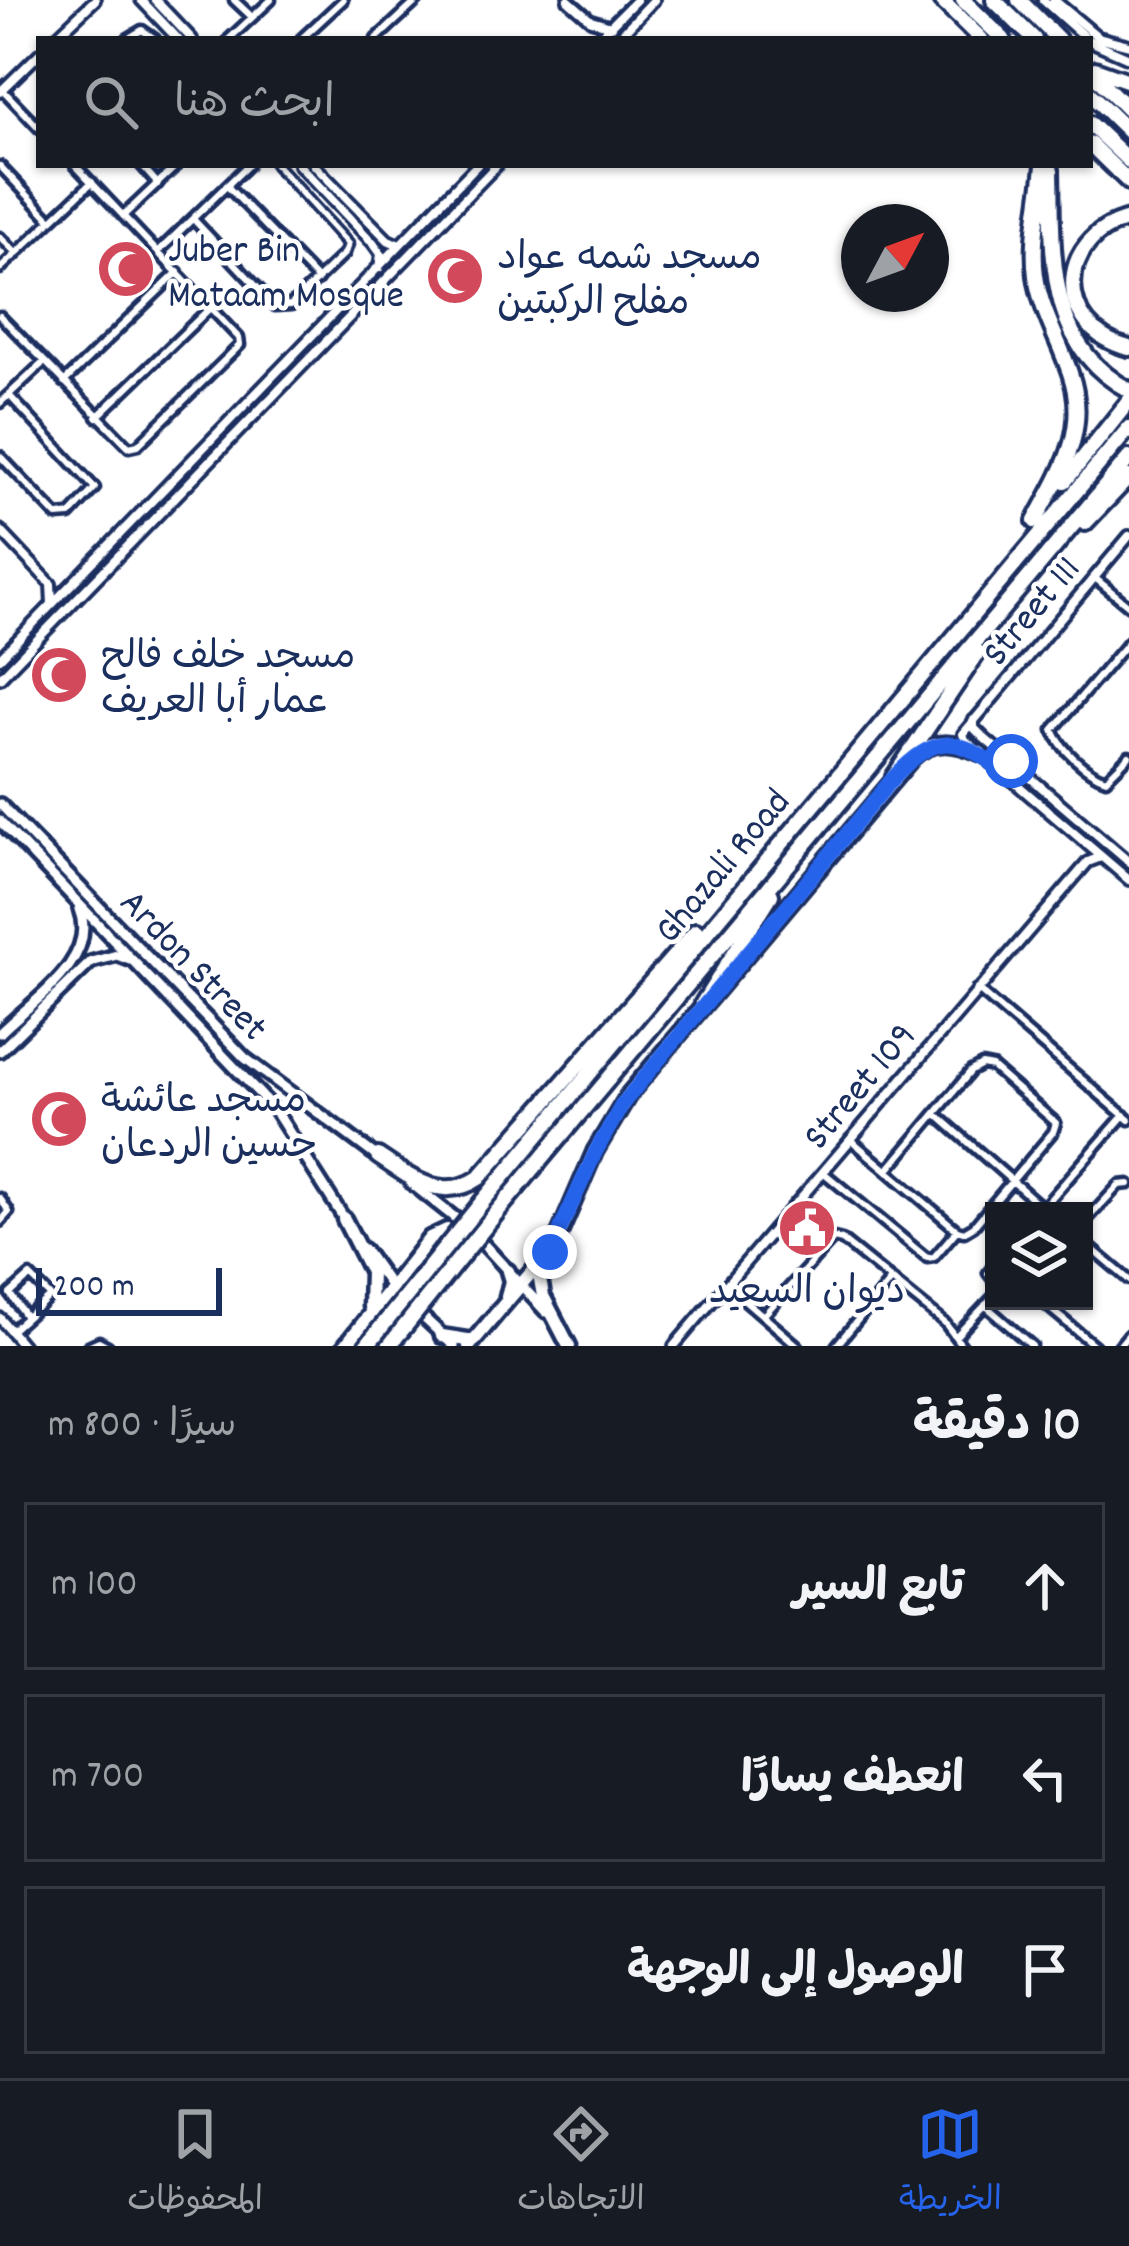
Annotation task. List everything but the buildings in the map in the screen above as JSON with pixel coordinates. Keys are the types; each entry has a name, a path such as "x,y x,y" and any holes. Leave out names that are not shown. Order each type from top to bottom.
{"highway":[{"path":"941,0 978,36"},
{"path":"963,0 1000,36"},
{"path":"994,0 1031,36"},
{"path":"1019,0 1055,36"},
{"path":"1093,69 1129,81"},
{"path":"1093,71 1129,110"},
{"path":"1093,97 1129,132"},
{"path":"1093,127 1129,161"},
{"path":"1093,143 1129,172"},
{"path":"1093,144 1129,182"},
{"path":"1035,521 1070,455 1078,422 1071,375 1047,319 1037,280 1036,227 1047,168"},
{"path":"1048,168 1056,293 1082,351 1129,390"},
{"path":"1129,219 1088,241 1078,257 1073,284 1076,306 1100,338 1129,347"},
{"path":"986,596 1035,521 1129,401"},
{"name":"Ghazali Road","path":"366,1346 774,849 1129,428"},
{"name":"Ghazali Road","path":"389,1346 1129,458"},
{"path":"1037,567 1129,477"},
{"path":"894,777 979,652 989,627"},
{"path":"377,1156 438,1188 459,1188 479,1178 632,1000 774,849"},
{"path":"703,1003 783,872"}],"main road":[{"path":"569,1346 541,1287 553,1246 623,1103 919,751 934,744 958,744 980,753"},
{"name":"Ardon Street","path":"0,803 276,1084 476,1235 544,1309 569,1346"},
{"name":"Ardon Street","path":"0,821 275,1110 391,1287 454,1346"},
{"path":"23,847 23,838 29,837 59,864"},
{"path":"0,1033 82,946 85,923 74,898"},
{"path":"0,1051 97,959 117,955 134,962"},
{"path":"39,995 48,997 48,1005"},
{"path":"182,1012 209,1034 216,1027"},
{"path":"344,1220 374,1281 369,1311 361,1325"},
{"path":"345,1346 437,1234 447,1230 476,1235"},
{"path":"442,1336 471,1343 553,1246"},
{"path":"497,1313 510,1288 508,1270"}],"street":[{"path":"57,36 95,0"},
{"path":"140,0 175,36"},
{"path":"155,0 189,36"},
{"path":"234,0 252,17"},
{"path":"232,36 271,0"},
{"path":"305,36 343,0"},
{"path":"379,36 418,0"},
{"path":"568,0 585,16 610,26"},
{"path":"599,36 636,0"},
{"path":"620,36 654,0"},
{"path":"1043,0 1084,36"},
{"path":"1054,0 1098,37 1129,45"},
{"path":"585,16 595,36"},
{"path":"1093,42 1129,58"},
{"path":"36,57 1,90 36,125"},
{"path":"0,166 51,220"},
{"path":"0,316 124,445 138,445 240,345 239,338 78,168"},
{"path":"144,168 158,184"},
{"path":"123,216 174,168"},
{"path":"158,252 245,168"},
{"path":"194,220 275,306 291,305 345,253 348,244 279,168"},
{"path":"301,168 373,243 381,254 380,268"},
{"path":"309,176 316,175 316,168"},
{"path":"318,168 388,241 400,245"},
{"path":"0,658 474,168"},
{"path":"0,678 494,168"},
{"path":"0,269 92,182"},
{"path":"227,185 317,280"},
{"path":"447,196 447,206 455,207"},
{"path":"430,213 441,221"},
{"path":"0,237 17,254"},
{"path":"64,382 178,272"},
{"path":"97,417 210,308"},
{"path":"0,335 10,326"},
{"path":"0,403 44,362"},
{"path":"0,456 56,516 70,515 95,488 9,394"},
{"path":"143,509 152,510 152,519"},
{"path":"0,530 51,584 51,605"},
{"name":"Street 111","path":"974,720 1129,536"},
{"path":"1120,548 1129,555"},
{"path":"1095,578 1129,606"},
{"path":"51,584 71,585"},
{"path":"1129,641 1053,730 1058,742 1096,776 1106,779 1129,756"},
{"path":"974,720 963,736 1129,880"},
{"path":"974,720 977,731 1129,862"},
{"path":"1002,772 1011,761"},
{"path":"1088,862 1090,847"},
{"name":"Street 109","path":"679,1344 977,988 1088,862 1102,856"},
{"path":"977,988 1126,1118 1048,1202"},
{"path":"850,1139 957,1230 969,1230 1056,1123 992,1067 982,1065 971,1071 888,1171"},
{"path":"936,1114 1035,1202"},
{"path":"823,1172 927,1258 934,1257 957,1230"},
{"path":"1093,1213 1118,1184 1129,1184"},
{"path":"0,1198 9,1212 0,1222"},
{"path":"763,1316 834,1238 891,1280 959,1343 985,1306"},
{"path":"1093,1250 1129,1280"},
{"path":"11,1331 50,1296 30,1276 10,1294 26,1317"},
{"path":"836,1346 891,1280"},
{"path":"726,1284 798,1346"},
{"path":"992,1310 1032,1346"},
{"path":"1052,1310 1095,1346"},
{"path":"0,1318 23,1346"},
{"path":"1119,1346 1129,1334"},
{"path":"88,1346 99,1340 108,1346"}],"place":[{"name":"Juber Bin Mataam Mosque","path":"126,269"},
{"name":"مسجد شمه عواد مفلح الركبتين","path":"455,276"},
{"name":"مسجد خلف فالح عمار أبا العريف","path":"59,675"},
{"name":"مسجد عائشة حسين الردعان","path":"59,1119"},
{"name":"ديوان السعيد","path":"807,1228"}],"route":[{"path":"550,1252 623,1103 894,777 919,751 934,744 958,744 980,753 1002,772 1011,761"}]}
